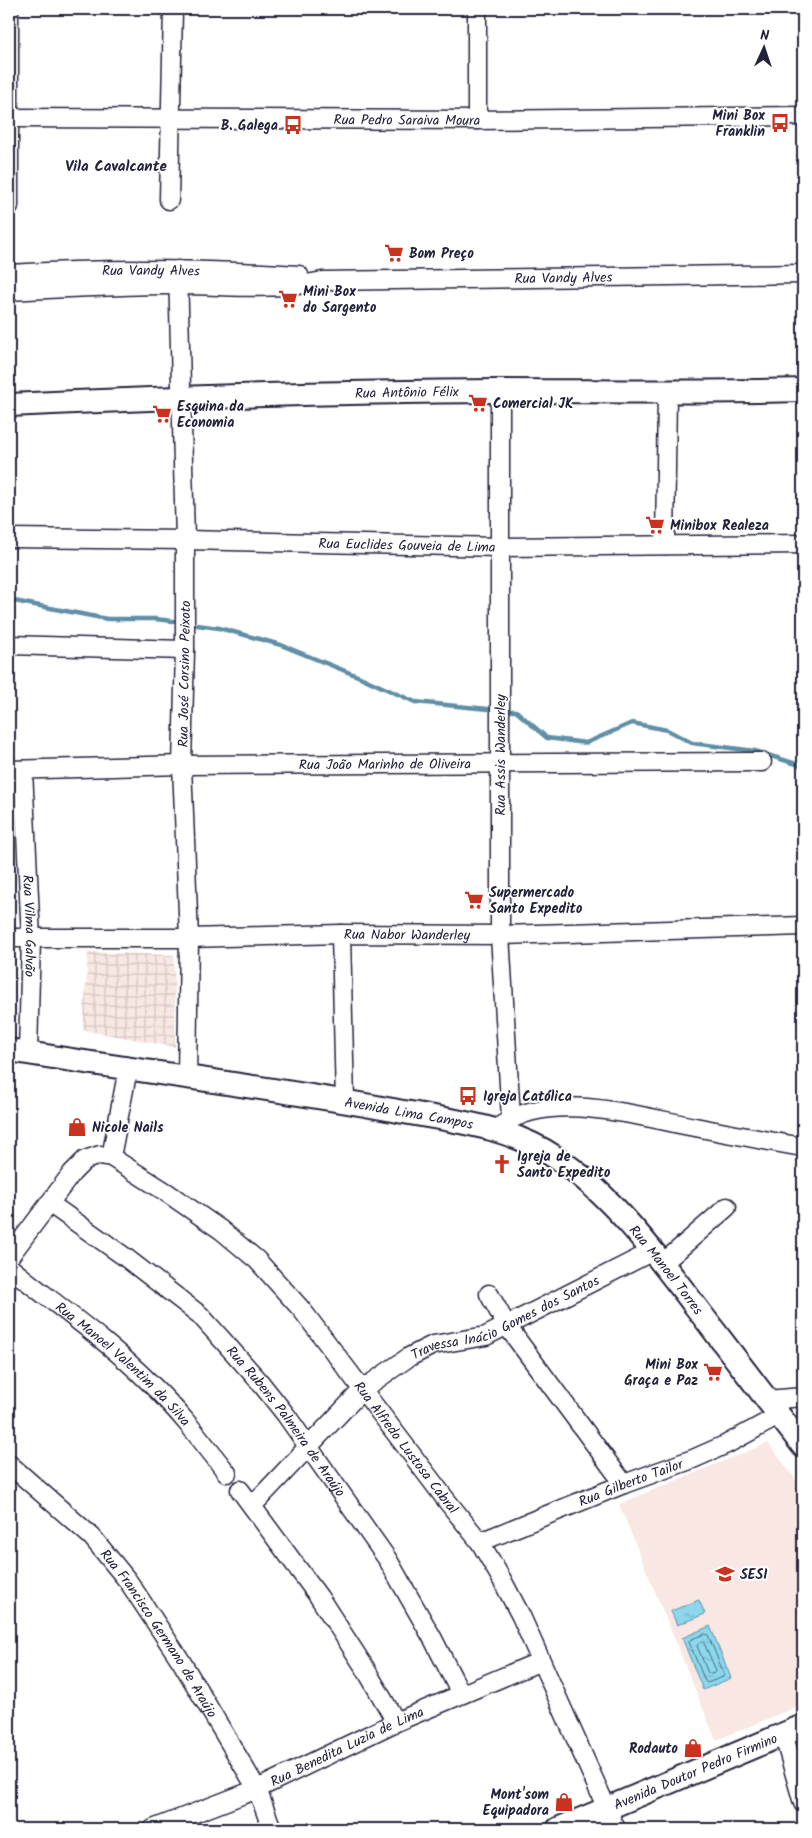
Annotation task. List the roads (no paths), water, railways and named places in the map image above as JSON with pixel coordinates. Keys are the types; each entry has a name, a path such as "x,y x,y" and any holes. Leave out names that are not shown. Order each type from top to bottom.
{"main road":[{"name":"Rua Antônio Félix","path":"9,405 182,397 803,390"},
{"name":"Avenida Lima Campos","path":"19,1051 469,1123 503,1124"},
{"name":"Rua Manoel Torres","path":"503,1124 559,1159 595,1189 658,1257 774,1408 801,1438"},
{"name":"Avenida Doutor Pedro Firmino","path":"558,1829 793,1730"}],"street":[{"path":"9,9 9,206"},
{"path":"169,200 173,9"},
{"path":"477,9 477,120"},
{"name":"Rua Pedro Saraiva Moura","path":"9,118 477,120 803,116"},
{"name":"Rua Vandy Alves","path":"9,274 69,279 178,277 301,286 323,281 803,274"},
{"name":"Rua José Corsino Peixoto","path":"178,277 185,540 182,766 188,938 187,1079"},
{"name":"Rua Vandy Alves","path":"9,291 69,279"},
{"name":"Rua Assis Wanderley","path":"500,392 500,935 503,1124"},
{"path":"665,545 667,392"},
{"name":"Rua Euclides Gouveia de Lima","path":"9,538 500,547 803,544"},
{"path":"9,645 185,650"},
{"name":"Rua João Marinho de Oliveira","path":"16,770 182,766 762,762"},
{"name":"Rua Vilma Galvão","path":"16,770 31,939 19,1051"},
{"name":"Rua Nabor Wanderley","path":"9,938 188,938 341,934 500,935 803,926"},
{"path":"341,934 345,1102"},
{"path":"9,1257 72,1173 85,1160 92,1156 100,1155 112,1157 128,1069"},
{"path":"503,1124 550,1107 595,1107 803,1147"},
{"name":"Rua Alfredo Lustosa Cabral","path":"112,1157 221,1230 257,1260 302,1310 480,1542 501,1578 541,1660 616,1829"},
{"name":"Rua Rubens Palmeira de Araújo","path":"49,1203 125,1257 200,1315 259,1381 286,1415 388,1560 461,1694"},
{"name":"Travessa Inácio Gomes dos Santos","path":"252,1506 363,1389 409,1357 433,1345 486,1336 658,1257 727,1207"},
{"name":"Rua Manoel Valentim da Silva","path":"9,1267 112,1349 150,1383 197,1433 227,1473"},
{"path":"489,1294 507,1326 624,1484"},
{"path":"774,1408 803,1397"},
{"name":"Rua Gilberto Tailor","path":"480,1542 727,1444 774,1408"},
{"name":"Rua Francisco Germano de Araújo","path":"9,1464 92,1537 128,1581 181,1661 258,1788 272,1829"},
{"path":"240,1490 319,1597 365,1668 396,1722"},
{"name":"Rua Benedita Luzia de Lima","path":"153,1829 258,1788 396,1722 541,1660"},
{"path":"793,1730 803,1803"}],"water":[{"path":"699,1600 705,1614 677,1625 671,1611"},
{"path":"710,1626 731,1678 703,1690 682,1638"}],"waterway":[{"path":"9,600 107,619 173,621"},
{"path":"197,625 219,628 281,645 415,702 488,709"},
{"path":"512,711 516,711 547,738 586,743 632,723 667,730 692,743 755,751 803,766"}],"place":[{"name":"Mini Box Franklin","path":"780,123"},
{"name":"B. Galega","path":"293,125"},
{"name":"Bom Preço","path":"394,253"},
{"name":"Mini Box do Sargento","path":"288,299"},
{"name":"Comercial JK","path":"478,403"},
{"name":"Esquina da Economia","path":"162,414"},
{"name":"Minibox Realeza","path":"655,525"},
{"name":"Supermercado Santo Expedito","path":"474,900"},
{"name":"Igreja Católica","path":"468,1096"},
{"name":"Nicole Nails","path":"77,1127"},
{"name":"Igreja de Santo Expedito","path":"502,1164"},
{"name":"Mini Box Graça e Paz","path":"713,1372"},
{"name":"SESI","path":"725,1574"},
{"name":"Rodauto","path":"693,1748"},
{"name":"Mont'som Equipadora","path":"564,1802"}],"district":[{"name":"Vila Cavalcante","path":"116,166"}]}
